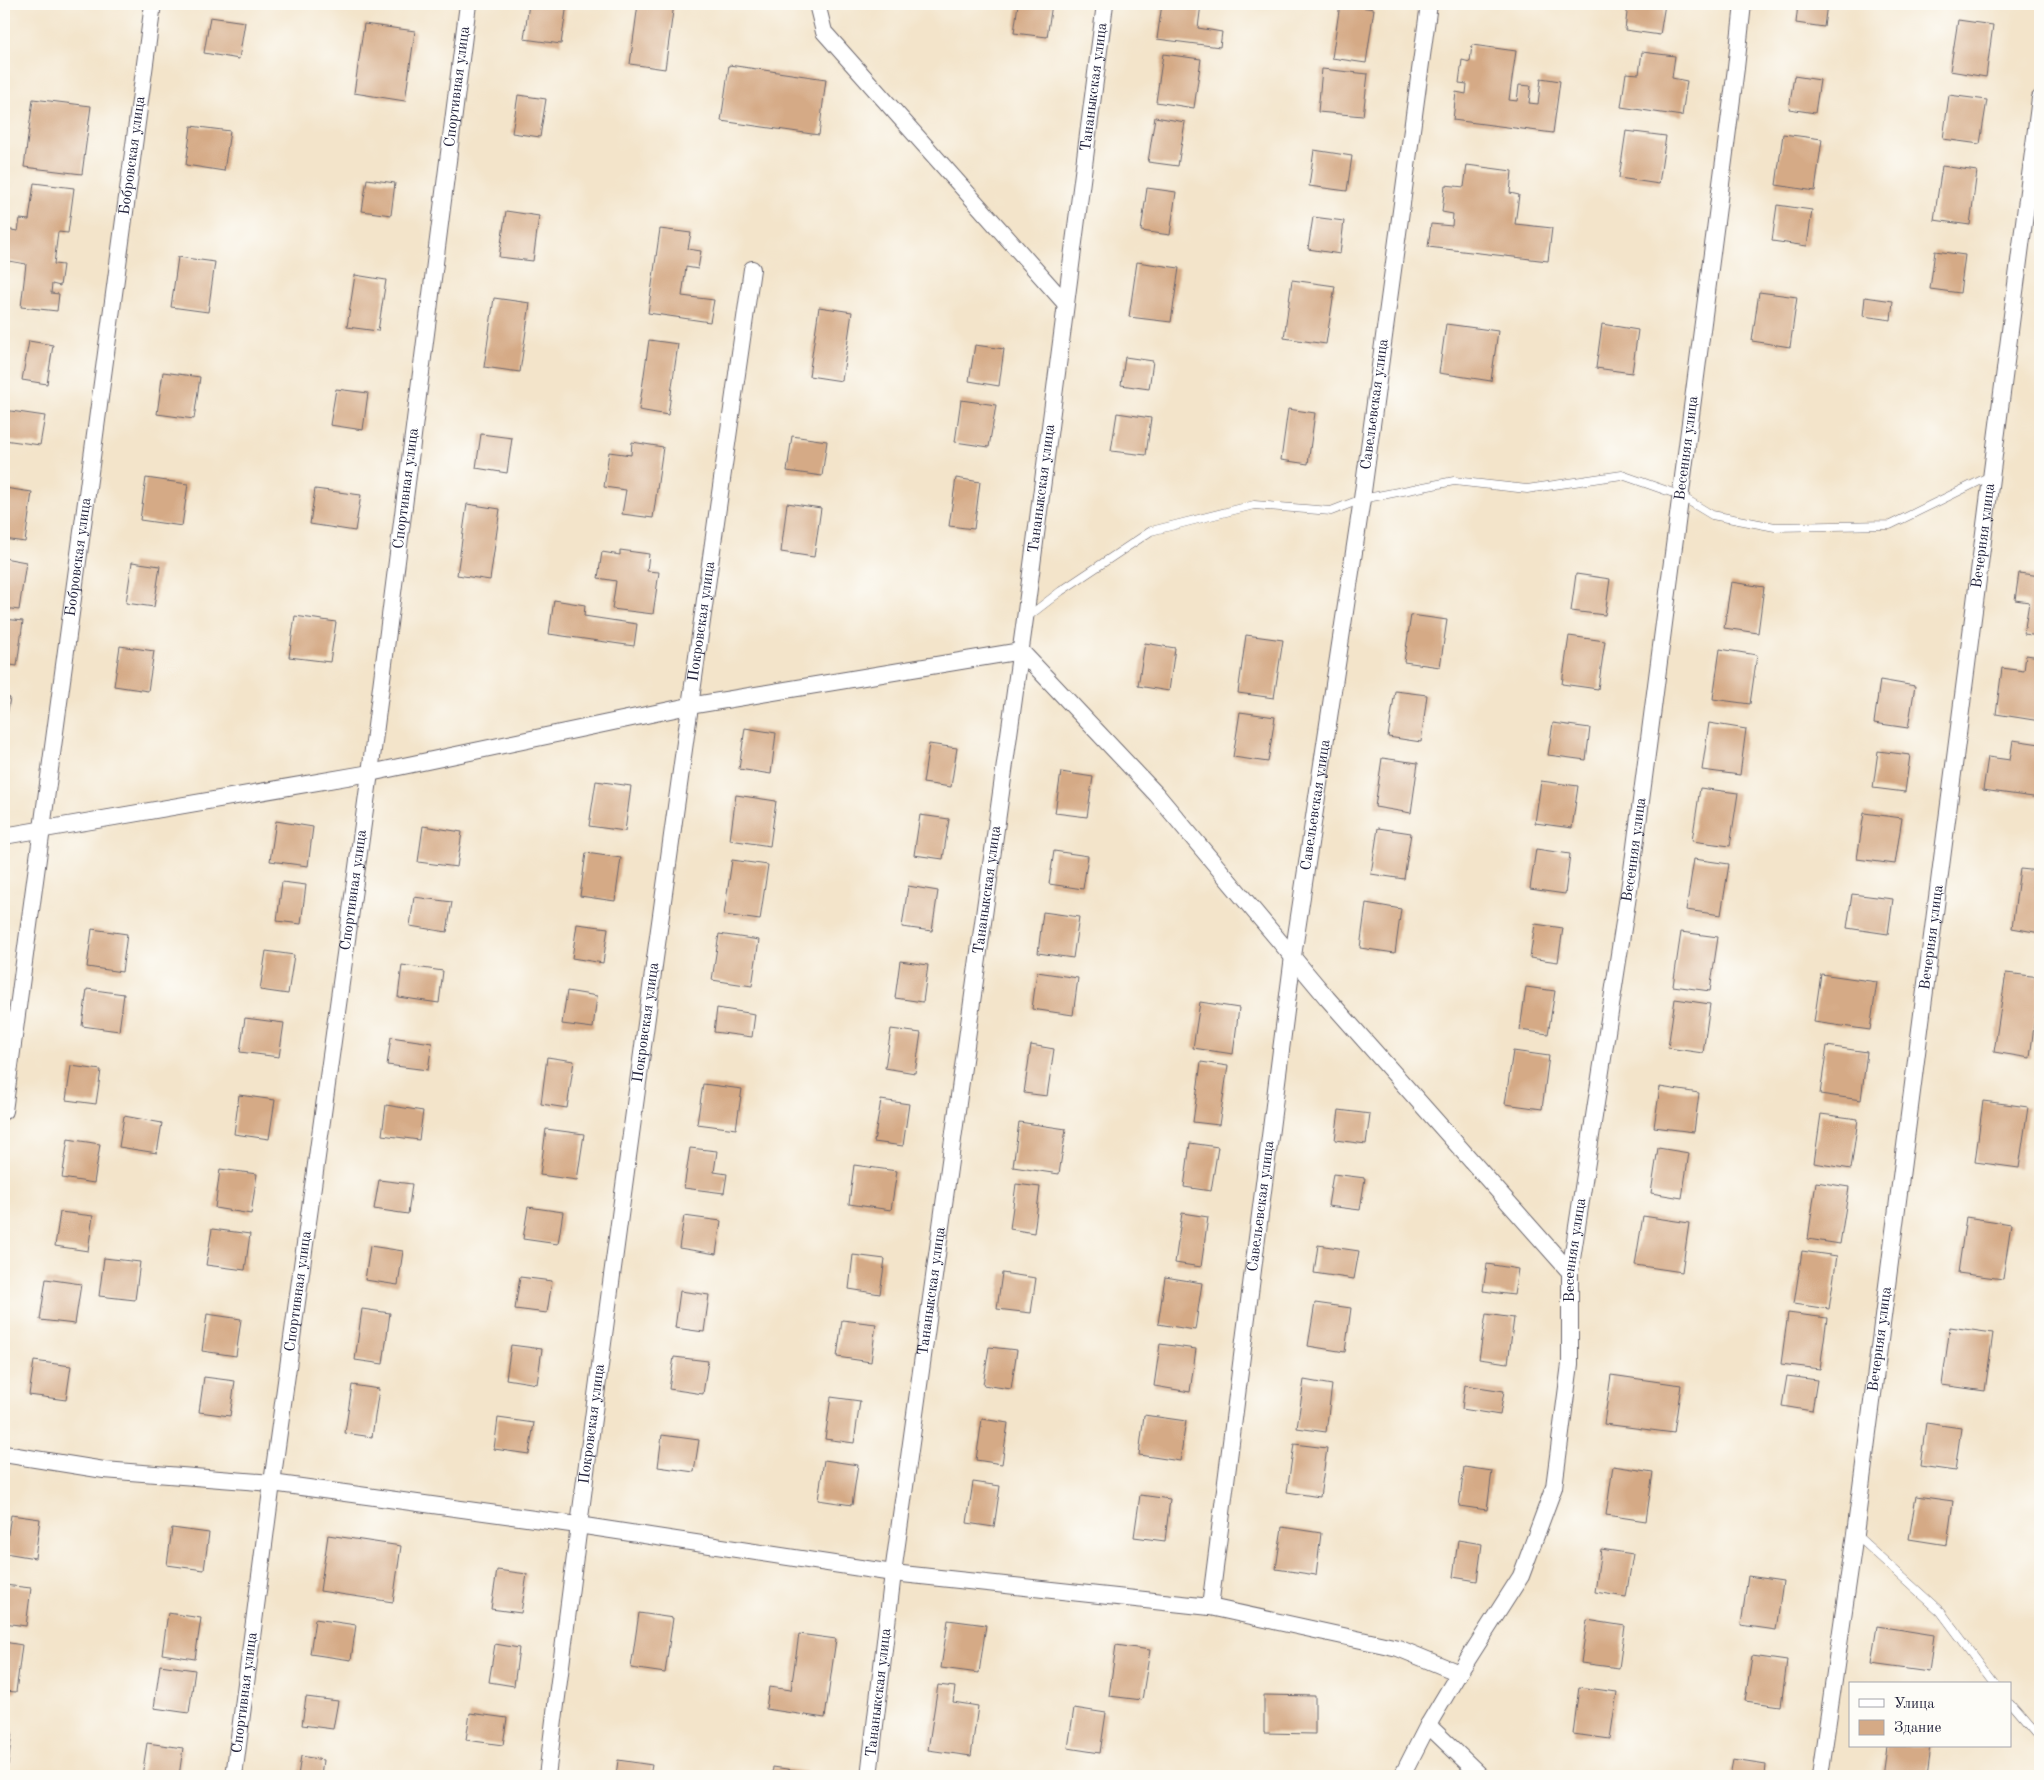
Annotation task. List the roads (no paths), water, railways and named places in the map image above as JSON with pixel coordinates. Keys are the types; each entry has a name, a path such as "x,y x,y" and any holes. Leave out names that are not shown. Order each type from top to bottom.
{"street":[{"name":"Бобровская улица","path":"4,1111 153,4"},
{"name":"Спортивная улица","path":"234,1776 272,1483 370,772 468,4"},
{"path":"817,4 824,32 1065,303"},
{"name":"Тананыкская улица","path":"869,1776 893,1573 1021,651 1065,303 1106,4"},
{"name":"Савельевская улица","path":"1210,1607 1293,956 1362,499 1428,4"},
{"name":"Весенняя улица","path":"1402,1776 1428,1725 1521,1576 1554,1487 1570,1364 1570,1272 1632,870 1743,4"},
{"name":"Вечерняя улица","path":"1820,1776 1855,1534 2040,98"},
{"name":"Покровская улица","path":"547,1776 578,1525 689,706 752,269"},
{"path":"4,836 370,772 689,706 1021,651 1157,795 1327,998 1570,1272"},
{"path":"4,1454 104,1470 272,1483 578,1525 893,1573 1210,1607 1398,1648 1459,1673"},
{"path":"1428,1725 1481,1776"}],"lane":[{"path":"1025,619 1061,590 1151,531 1254,505 1331,511 1362,499 1454,481 1527,489 1622,475 1680,495 1712,515 1775,527 1890,525 1992,476"},
{"path":"1855,1534 1941,1612 1994,1682"},
{"path":"2012,1706 2040,1739"}]}
